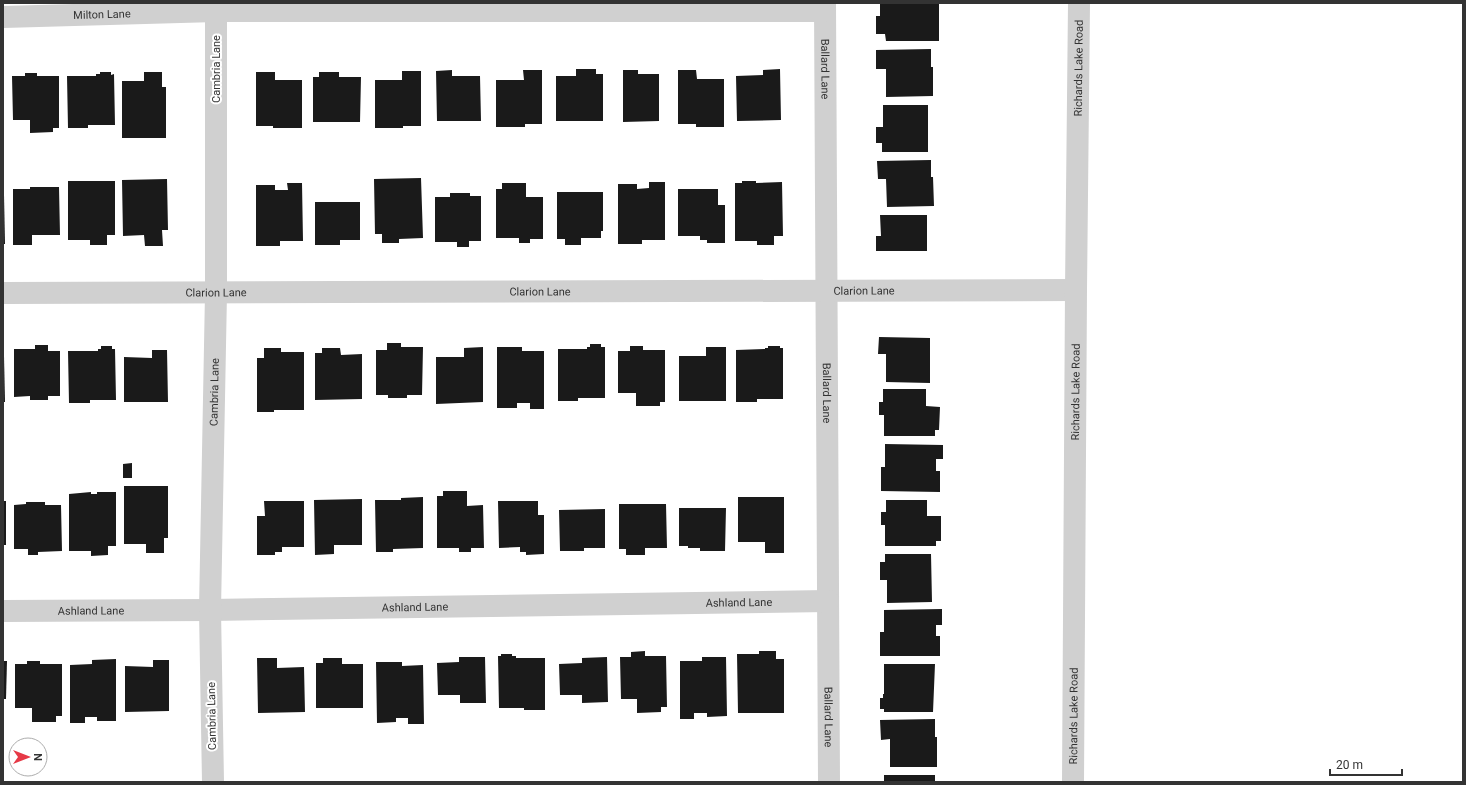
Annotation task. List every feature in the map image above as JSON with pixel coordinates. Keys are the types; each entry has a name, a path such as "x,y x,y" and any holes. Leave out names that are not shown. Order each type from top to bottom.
{"street":[{"name":"Richards Lake Road","path":"1073,782 1079,3"},
{"name":"Milton Lane","path":"3,17 216,7 825,7"},
{"name":"Cambria Lane","path":"213,782 210,610 216,293 216,7"},
{"name":"Ballard Lane","path":"825,7 829,782"},
{"name":"Clarion Lane","path":"3,293 1076,290"},
{"name":"Ashland Lane","path":"3,611 210,610 828,601"}],"building":[{"path":"880,3 939,3 939,41 886,41 885,34 876,34 876,16 880,16"},
{"path":"931,49 931,67 933,67 933,96 886,97 886,69 876,69 876,50"},
{"path":"576,69 596,69 596,74 603,74 603,121 556,121 556,76 576,76"},
{"path":"780,69 781,120 737,121 736,76 763,75 763,70"},
{"path":"452,70 452,76 480,76 481,121 437,121 436,71"},
{"path":"523,70 542,70 542,124 525,124 525,127 496,127 496,80 524,80"},
{"path":"623,70 638,70 638,74 659,74 659,121 623,122"},
{"path":"678,70 696,70 697,79 724,79 724,127 696,127 696,124 678,124"},
{"path":"402,71 421,71 421,126 403,126 403,128 375,128 375,80 402,80"},
{"path":"100,72 111,72 111,75 114,74 115,125 88,125 88,128 68,128 67,76 96,76 96,74 100,74"},
{"path":"144,72 162,72 162,87 166,87 166,138 122,138 122,81 144,81"},
{"path":"256,72 275,72 275,80 302,80 302,128 273,128 273,126 256,126"},
{"path":"319,72 339,72 339,77 361,77 360,122 313,122 313,77 319,77"},
{"path":"25,73 37,73 37,76 59,76 59,128 53,128 53,132 30,133 30,120 13,120 12,76 25,76"},
{"path":"883,105 928,105 928,152 882,152 882,143 876,143 876,127 883,127"},
{"path":"931,160 934,206 887,207 886,179 878,179 877,161"},
{"path":"421,178 423,238 399,239 399,243 382,243 382,234 375,234 374,179"},
{"path":"167,179 168,230 162,230 163,246 145,246 144,235 123,236 122,180"},
{"path":"68,181 115,181 115,235 107,235 107,245 90,245 90,240 68,240"},
{"path":"742,181 756,181 756,183 782,182 783,236 774,236 774,245 757,245 757,241 735,241 735,183 742,183"},
{"path":"649,182 665,182 665,240 642,240 642,244 618,244 618,184 637,184 637,189 649,188"},
{"path":"287,183 302,183 303,241 280,241 280,246 256,246 256,185 275,185 275,190 288,190"},
{"path":"502,183 526,183 526,197 543,197 543,239 530,239 530,243 519,243 519,238 496,238 496,189 502,189"},
{"path":"30,187 59,187 60,235 32,235 32,245 13,245 13,189 30,189"},
{"path":"678,189 718,189 718,205 725,205 725,243 707,243 707,240 700,240 700,236 678,236"},
{"path":"557,192 603,192 603,231 601,231 601,238 581,238 581,245 565,245 565,239 557,239"},
{"path":"450,193 470,193 470,196 481,196 481,241 469,241 469,247 457,247 457,242 435,242 435,197 450,197"},
{"path":"4,195 5,244 3,244"},
{"path":"315,202 360,202 360,240 340,240 340,245 315,245"},
{"path":"880,215 927,215 927,251 876,251 876,236 881,236"},
{"path":"879,337 930,338 930,383 886,382 886,354 878,354"},
{"path":"387,343 401,343 401,347 423,347 422,395 407,395 407,398 388,398 388,395 376,395 376,350 387,350"},
{"path":"590,344 601,344 601,347 605,347 605,398 578,398 578,401 558,401 558,349 587,349 587,347 590,347"},
{"path":"35,345 48,345 48,351 60,351 60,396 48,396 48,400 30,400 30,396 14,397 14,349 35,349"},
{"path":"101,346 112,346 112,349 115,349 116,400 90,400 90,403 69,403 68,351 98,351 98,349 101,349"},
{"path":"630,346 643,346 643,350 665,350 665,402 660,402 660,406 636,406 636,393 618,393 618,351 630,351"},
{"path":"768,346 780,346 780,348 783,348 783,399 757,399 757,402 736,402 736,350 765,349 768,348"},
{"path":"483,347 483,402 436,404 436,357 464,357 464,348"},
{"path":"497,347 522,347 522,351 544,351 544,409 530,409 530,403 517,403 517,408 497,408"},
{"path":"706,347 726,347 726,401 679,401 679,356 706,356"},
{"path":"264,348 281,348 281,352 304,352 304,410 274,410 274,412 257,412 257,358 264,358"},
{"path":"322,348 340,348 341,355 362,354 362,399 315,400 315,353 322,353"},
{"path":"152,350 167,350 168,402 124,402 124,357 152,358"},
{"path":"4,356 5,402 3,402"},
{"path":"883,389 926,389 926,406 940,407 939,430 935,430 935,436 884,436 884,415 879,415 879,402 883,402"},
{"path":"885,444 943,445 943,459 936,459 936,471 940,471 940,492 881,491 881,467 885,467"},
{"path":"132,463 132,478 123,478 123,464"},
{"path":"124,486 168,486 168,538 164,538 164,553 146,553 146,544 124,544"},
{"path":"443,491 467,491 467,506 483,505 484,548 471,548 471,552 459,552 459,548 437,548 437,496 443,496"},
{"path":"91,492 91,494 97,494 97,492 116,492 116,546 108,546 108,555 91,556 91,551 69,551 69,494"},
{"path":"423,497 423,548 393,549 393,552 376,552 375,500 401,500 401,498"},
{"path":"738,497 784,497 784,553 765,553 765,542 738,542"},
{"path":"362,499 362,545 334,545 334,554 315,555 314,500"},
{"path":"886,500 927,500 927,516 941,516 941,541 936,541 936,546 885,546 885,525 881,525 881,512 886,512"},
{"path":"3,501 6,501 6,545 3,545"},
{"path":"264,501 304,501 304,547 282,547 282,552 275,552 275,555 257,555 257,516 265,516"},
{"path":"498,501 538,501 538,515 544,515 544,554 526,555 526,552 520,552 520,547 499,548"},
{"path":"26,502 45,502 45,505 61,505 62,551 38,552 38,555 28,555 28,549 14,549 14,505 26,504"},
{"path":"619,504 666,504 667,548 645,548 645,555 626,555 626,549 619,549"},
{"path":"679,508 726,508 725,551 700,551 700,548 679,546"},
{"path":"605,509 605,548 584,548 584,551 560,551 559,510"},
{"path":"885,554 931,554 932,602 887,603 887,580 880,580 880,562 885,562"},
{"path":"942,609 942,625 936,625 936,636 940,636 940,656 880,656 880,632 884,632 884,610"},
{"path":"645,651 645,656 666,656 667,707 661,707 661,712 637,713 637,699 621,699 620,657 631,657 631,652"},
{"path":"759,651 776,651 776,659 784,659 784,713 738,713 737,654 759,654"},
{"path":"501,654 512,654 512,656 516,656 516,658 545,658 545,710 499,708 498,656 501,656"},
{"path":"459,657 485,657 486,703 460,703 460,695 438,695 437,663 459,662"},
{"path":"607,657 608,702 582,703 582,695 560,695 559,664 582,663 582,658"},
{"path":"702,657 726,657 727,716 707,717 707,713 694,713 694,719 680,719 680,661 702,661"},
{"path":"257,658 277,658 277,668 304,667 305,712 258,713"},
{"path":"323,658 342,658 342,664 363,664 363,708 316,708 316,663 323,663"},
{"path":"116,659 116,721 97,721 97,717 85,717 85,723 70,723 70,665 92,664 92,660"},
{"path":"153,660 169,660 169,711 125,712 125,666 153,667"},
{"path":"3,661 7,661 6,699 3,699"},
{"path":"27,661 40,661 40,664 62,664 62,716 56,716 56,722 32,722 32,708 15,708 15,664 27,664"},
{"path":"376,662 402,662 402,666 423,665 424,724 408,724 408,718 396,718 396,722 377,723"},
{"path":"884,664 935,664 933,712 884,712 884,709 880,709 880,698 883,698 884,694"},
{"path":"935,719 935,737 937,737 937,767 890,767 890,739 881,740 880,720"},
{"path":"884,775 935,775 935,782 884,782"}]}
